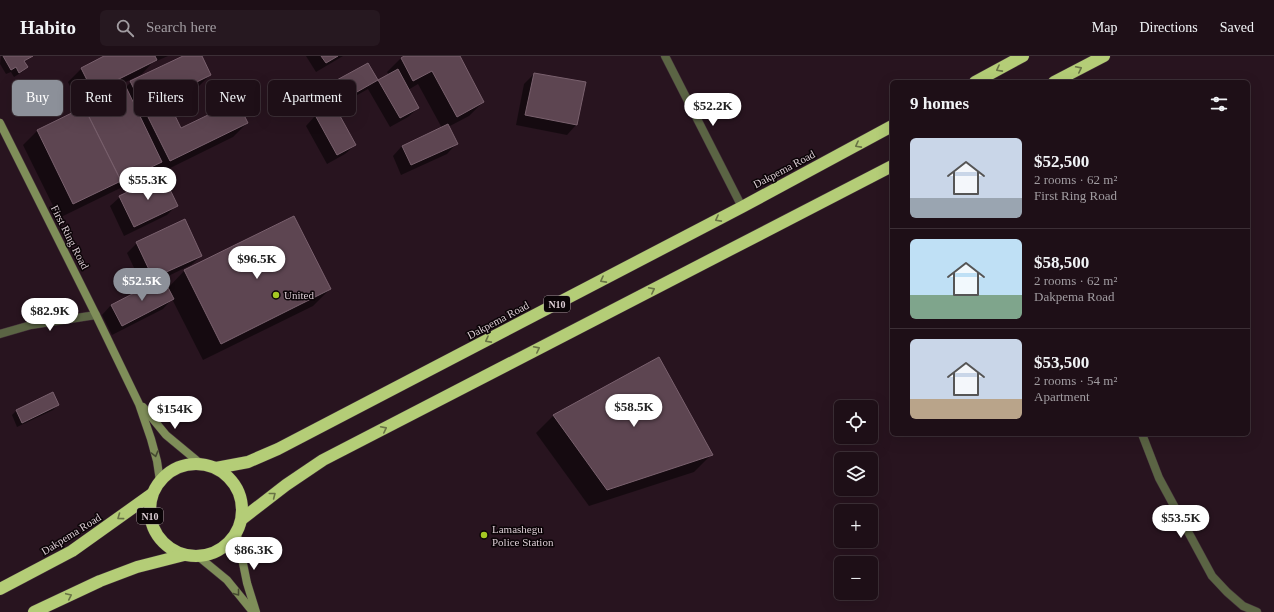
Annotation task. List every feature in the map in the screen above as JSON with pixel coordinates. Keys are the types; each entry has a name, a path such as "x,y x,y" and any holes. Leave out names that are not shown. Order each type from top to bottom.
{"highway":[{"path":"979,80 1023,56"},
{"path":"1058,80 1104,56"},
{"name":"Dakpema Road","path":"216,468 248,462 278,449 742,207 890,127"},
{"path":"242,519 286,485 323,460 890,167"},
{"name":"N10","path":"202,464 216,468 229,477 238,489 243,504 242,519 237,534 227,546 214,554 199,557 184,555 170,549 164,544 159,538 152,524 149,509 152,494 160,480 172,470 186,465 202,464"},
{"name":"Dakpema Road","path":"0,589 72,551 152,494"},
{"name":"N10","path":"34,612 137,567 184,555"}],"street":[{"path":"665,56 742,207"},
{"name":"First Ring Road","path":"0,123 139,404 151,439 160,480"},
{"path":"0,334 31,325 96,315"},
{"name":"First Ring Road","path":"139,404 166,435 202,464"},
{"path":"1143,436 1159,478 1212,576 1243,606 1257,612"},
{"path":"237,534 247,583 256,612"},
{"path":"199,557 228,580 253,612"}],"building":[{"path":"3,56 33,56 24,61 28,67 19,73 16,67 11,70"},
{"path":"104,56 155,56 157,60 117,80 87,80 81,68"},
{"path":"183,56 202,56 211,75 198,81 198,80 134,80 134,89 130,81"},
{"path":"321,56 338,56 326,63"},
{"path":"404,56 460,56 484,102 457,117 432,71 413,81 401,58"},
{"path":"368,63 378,80 356,92 356,80 337,80"},
{"path":"398,69 419,108 400,118 378,80"},
{"path":"534,73 586,82 577,125 525,115"},
{"path":"126,87 134,104 134,116 140,116 162,162 121,181 88,116 126,116"},
{"path":"71,113 71,116 88,116 121,181 73,204 37,130"},
{"path":"148,116 175,116 181,128 206,116 244,116 248,123 170,161"},
{"path":"316,116 340,116 356,145 337,155"},
{"path":"448,124 458,144 411,165 402,146"},
{"path":"163,175 178,206 134,227 119,196"},
{"path":"294,216 331,289 221,344 184,270"},
{"path":"185,219 202,256 153,278 136,242"},
{"path":"163,278 174,299 122,326 111,305"},
{"path":"659,357 713,455 607,490 553,415"},
{"path":"53,392 59,405 22,423 16,410"}],"place":[{"name":"United","path":"276,295"},
{"name":"Lamashegu Police Station","path":"484,535"}]}
